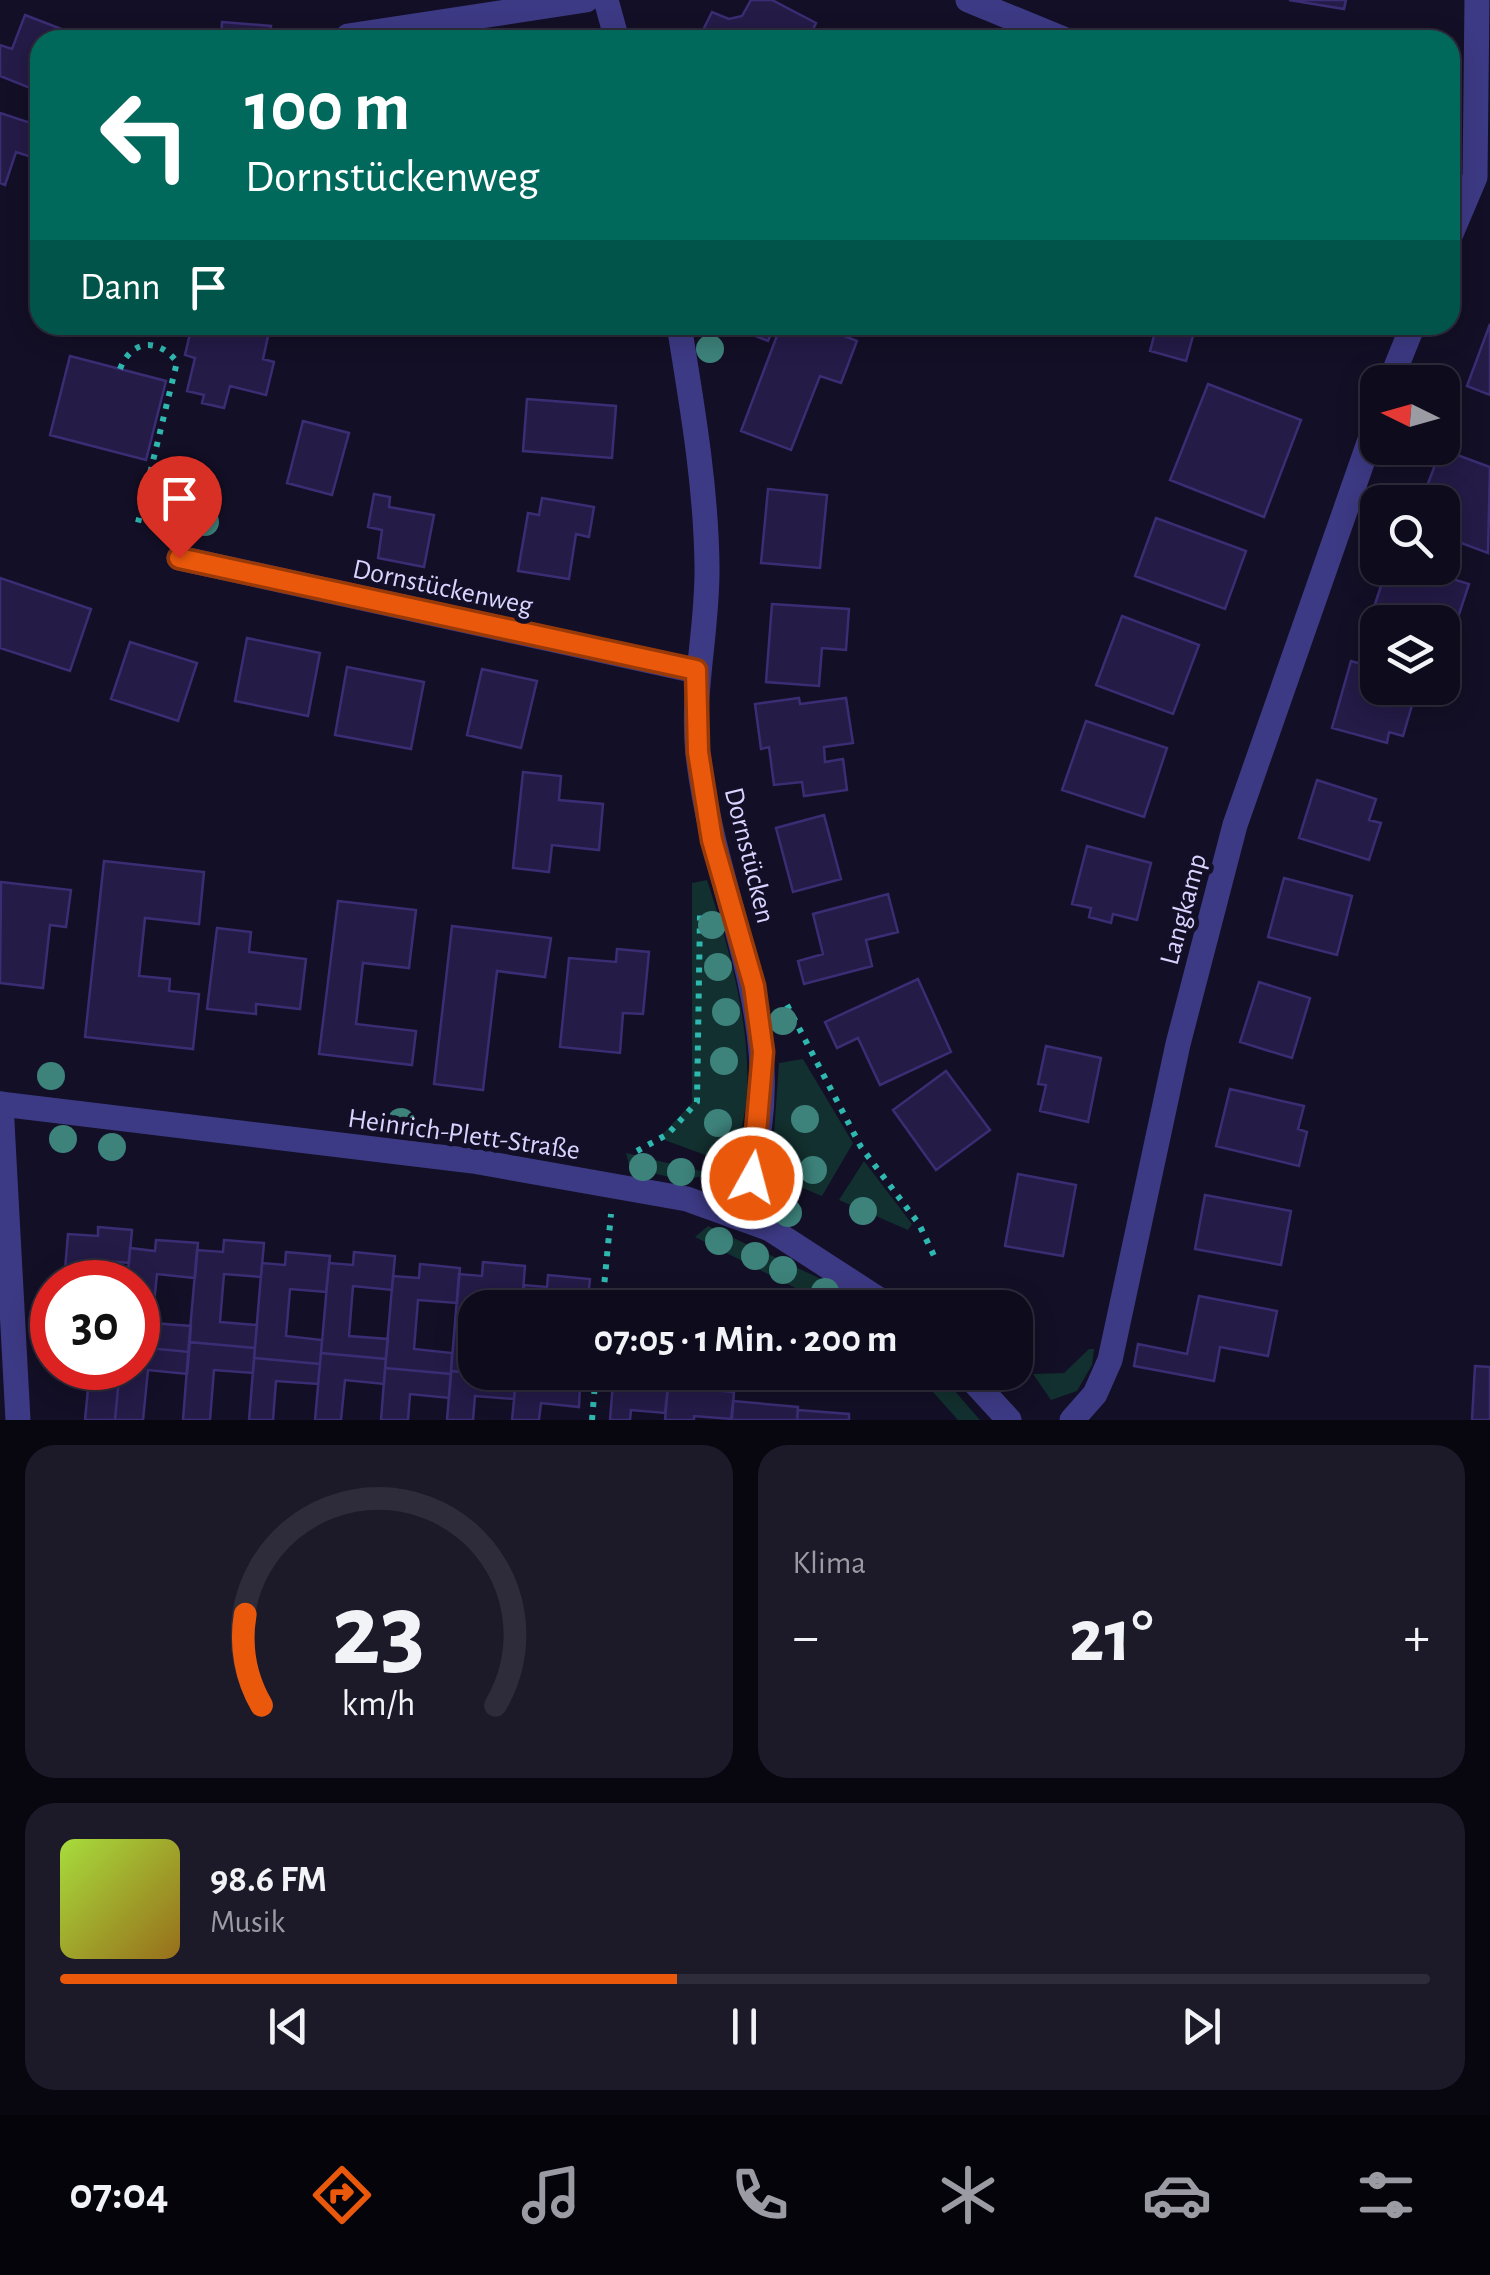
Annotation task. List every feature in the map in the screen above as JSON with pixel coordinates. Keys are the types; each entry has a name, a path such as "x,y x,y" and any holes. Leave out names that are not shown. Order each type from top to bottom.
{"street":[{"path":"388,30 586,0"},
{"path":"606,0 614,30"},
{"path":"968,0 1042,30"},
{"path":"1460,209 1472,177 1477,0"},
{"name":"Dornstücken","path":"681,335 700,459 707,569 696,670 698,752 712,840 754,986 763,1052 752,1178 736,1215"},
{"path":"1397,365 1409,335"},
{"name":"Langkamp","path":"1072,1420 1095,1394 1110,1360 1178,1044 1236,825 1292,651 1360,465"},
{"name":"Dornstückenweg","path":"179,558 696,670"},
{"path":"0,1104 18,1420"},
{"name":"Heinrich-Plett-Straße","path":"0,1104 474,1161 614,1185 736,1215 801,1247 865,1290"},
{"path":"982,1390 1009,1420"}],"path":[{"path":"120,369 130,350 142,344 158,346 177,362 137,527"},
{"path":"637,1150 668,1134 697,1102 700,897"},
{"path":"784,997 861,1147 919,1224 936,1260"},
{"path":"604,1290 614,1185"},
{"path":"592,1420 594,1390"}],"green space":[{"path":"707,880 736,984 747,1061 740,1133 727,1163 659,1138 692,1103 692,883"},
{"path":"803,1059 853,1143 822,1196 771,1175 779,1063"},
{"path":"626,1153 713,1174 683,1180 630,1168"},
{"path":"864,1161 912,1224 908,1230 839,1200"},
{"path":"708,1226 836,1290 799,1290 695,1237"},
{"path":"1089,1349 1094,1349 1092,1365 1077,1391 1051,1400 1033,1374 1064,1373"},
{"path":"931,1390 954,1390 980,1420 958,1420"}],"building":[{"path":"751,0 772,0 816,23 813,30 703,30 712,12 729,19 742,16"},
{"path":"1289,0 1346,0 1344,9"},
{"path":"25,15 64,30 30,30 30,88 0,76 0,45 12,49"},
{"path":"222,22 271,26 270,30 222,30"},
{"path":"0,113 30,123 30,156 16,152 5,185 0,183"},
{"path":"1490,324 1490,395 1467,386"},
{"path":"190,335 268,335 263,359 274,362 266,395 230,386 224,408 202,403 204,395 187,391 195,358 185,355"},
{"path":"777,335 842,335 857,341 841,383 820,376 791,450 741,431"},
{"path":"1154,335 1193,335 1186,361 1150,351"},
{"path":"70,356 166,381 146,460 50,435"},
{"path":"1208,384 1301,420 1264,517 1170,480"},
{"path":"527,399 616,406 612,458 523,451"},
{"path":"303,421 349,433 332,495 287,483"},
{"path":"1460,456 1490,467 1488,553 1460,543 1460,485 1427,485 1435,465 1460,465"},
{"path":"768,489 827,495 820,568 761,563"},
{"path":"374,494 390,497 389,507 434,515 424,567 378,558 382,530 368,527"},
{"path":"542,498 594,507 589,537 576,534 569,579 518,571 528,513 539,515"},
{"path":"1156,518 1246,551 1225,609 1135,576"},
{"path":"0,578 91,609 70,671 0,648"},
{"path":"1469,584 1460,611 1460,605 1375,605 1381,585"},
{"path":"772,604 849,609 846,650 822,648 819,686 766,682"},
{"path":"1122,616 1199,645 1173,714 1096,685"},
{"path":"247,638 320,653 308,716 235,701"},
{"path":"130,642 197,663 178,721 111,699"},
{"path":"1351,661 1360,664 1360,705 1412,705 1403,736 1389,732 1387,743 1332,728"},
{"path":"347,667 424,682 411,749 335,735"},
{"path":"482,669 537,681 521,748 467,735"},
{"path":"799,698 800,704 846,698 853,743 824,747 825,762 843,759 847,790 804,796 802,782 774,785 769,747 761,749 755,704"},
{"path":"1086,721 1167,748 1144,817 1062,790"},
{"path":"523,772 561,776 559,800 603,804 599,850 552,845 549,872 513,868"},
{"path":"1317,780 1376,799 1369,820 1381,823 1369,860 1299,838"},
{"path":"824,815 841,879 793,892 776,828"},
{"path":"1087,846 1151,863 1137,920 1113,914 1111,923 1089,917 1091,908 1072,904"},
{"path":"104,861 204,872 199,924 145,918 139,976 170,979 169,991 199,994 193,1049 85,1037"},
{"path":"1284,878 1352,896 1337,955 1268,937"},
{"path":"1,882 71,890 66,927 50,925 43,988 0,983"},
{"path":"888,894 898,932 866,940 872,966 804,984 798,961 823,954 813,914"},
{"path":"338,901 416,910 409,968 363,963 356,1024 416,1031 412,1065 319,1054"},
{"path":"452,926 551,938 545,977 497,971 483,1090 434,1084"},
{"path":"217,928 251,932 249,952 306,959 300,1009 256,1004 256,1014 207,1009"},
{"path":"617,949 649,952 643,1014 623,1013 620,1053 560,1047 569,958 616,962"},
{"path":"918,979 951,1052 880,1085 858,1038 837,1048 825,1022"},
{"path":"1259,982 1310,998 1292,1058 1240,1042"},
{"path":"1046,1046 1101,1058 1088,1122 1040,1111 1046,1085 1038,1084"},
{"path":"946,1071 990,1130 936,1170 893,1110"},
{"path":"1230,1089 1304,1106 1298,1129 1307,1132 1299,1166 1216,1146"},
{"path":"1018,1174 1076,1185 1063,1256 1005,1246"},
{"path":"1205,1195 1291,1211 1281,1265 1195,1249"},
{"path":"98,1227 132,1230 129,1260 66,1260 68,1234 98,1236"},
{"path":"156,1240 198,1243 195,1278 160,1274 160,1260 129,1260 130,1248 155,1251"},
{"path":"224,1240 264,1243 261,1277 224,1274 220,1322 257,1325 255,1348 189,1342 197,1250 223,1252"},
{"path":"286,1252 330,1256 326,1292 290,1289 286,1336 322,1340 320,1364 254,1358 262,1263 285,1265"},
{"path":"354,1252 395,1256 392,1290 353,1286 349,1336 388,1339 386,1359 321,1353 329,1263 353,1265"},
{"path":"483,1262 525,1266 523,1290 458,1290 458,1372 451,1371 459,1274 482,1276"},
{"path":"420,1264 460,1268 457,1303 418,1300 414,1349 452,1353 451,1374 385,1368 393,1276 419,1278"},
{"path":"548,1275 590,1279 589,1290 524,1290 524,1285 547,1287"},
{"path":"1199,1296 1277,1311 1268,1356 1220,1347 1214,1381 1134,1366 1138,1344 1187,1354"},
{"path":"160,1324 191,1326 189,1352 160,1349"},
{"path":"189,1342 255,1348 253,1373 214,1370 210,1420 183,1420"},
{"path":"160,1349 189,1352 187,1374 160,1371"},
{"path":"321,1353 386,1359 384,1384 345,1380 341,1420 315,1420"},
{"path":"254,1358 320,1364 318,1384 276,1381 273,1420 249,1420"},
{"path":"1475,1366 1490,1367 1490,1420 1472,1420"},
{"path":"385,1368 451,1374 449,1398 410,1394 408,1420 381,1420"},
{"path":"451,1371 458,1372 458,1390 515,1390 514,1399 475,1396 473,1420 447,1420"},
{"path":"88,1390 118,1390 115,1420 85,1420"},
{"path":"118,1390 146,1390 143,1420 115,1420"},
{"path":"515,1390 580,1390 579,1407 541,1403 539,1420 512,1420"},
{"path":"612,1390 668,1390 665,1413 631,1410 630,1420 610,1420"},
{"path":"668,1390 734,1392 732,1419 694,1416 694,1420 665,1420"},
{"path":"733,1401 798,1407 797,1420 731,1420"},
{"path":"798,1410 849,1414 849,1420 797,1420"}],"route":[{"path":"179,558 696,670 698,752 712,840 754,986 763,1052 752,1178"}]}
